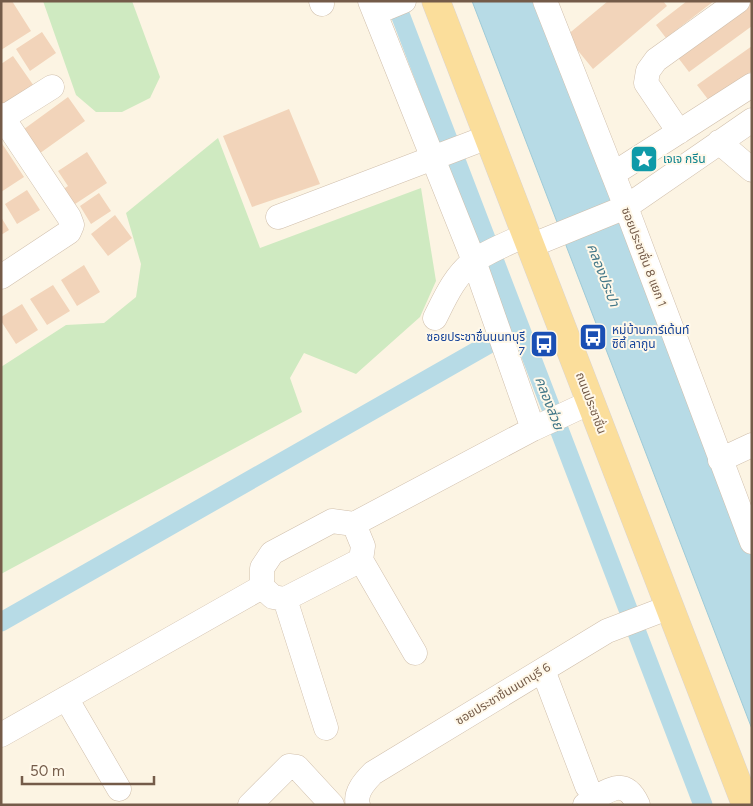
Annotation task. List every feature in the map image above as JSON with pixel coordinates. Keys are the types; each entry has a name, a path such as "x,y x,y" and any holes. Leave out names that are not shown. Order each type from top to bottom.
{"main road":[{"name":"ถนนประชาชื่น","path":"436,1 478,141 528,240 579,408 658,612 746,805"}],"street":[{"name":"ซอยประชาชื่น 8 แยก 1","path":"545,1 613,174 752,542"},
{"path":"679,132 646,83 648,70 656,60 738,1"},
{"path":"383,6 437,157 477,259 504,344 538,426"},
{"path":"613,174 752,85"},
{"path":"1,277 69,232 72,225 69,217 2,117 52,87"},
{"path":"435,318 456,279 477,259 502,247 528,240 555,236 624,207 752,120"},
{"path":"278,216 478,141"},
{"path":"719,142 752,170"},
{"path":"361,560 285,599 273,597 262,587 262,568 272,553 332,521 354,524 538,426 579,408"},
{"path":"720,460 752,445"},
{"path":"354,524 363,546 361,560 415,652"},
{"path":"1,735 262,587"},
{"path":"285,599 326,728"},
{"name":"ซอยประชาชื่นนนทบุรี 6","path":"358,805 356,800 363,784 373,773 607,630 658,612"},
{"path":"543,670 586,796 625,787 631,792 638,805"},
{"path":"66,698 119,789"},
{"path":"250,805 288,766 297,767 332,805"}],"green space":[{"path":"43,1 132,1 160,77 150,98 122,112 96,112 76,95"},
{"path":"218,138 260,248 421,188 436,281 420,317 356,374 304,353 290,378 302,412 1,574 1,367 66,325 104,323 136,297 141,264 126,213"}],"water":[{"name":"คลองประปา","path":"472,1 540,1 752,553 752,729"}],"building":[{"path":"1,1 12,1 31,31 1,50"},
{"path":"608,1 663,1 667,6 593,69 566,36"},
{"path":"687,1 714,1 666,38 656,25"},
{"path":"751,1 752,26 689,72 676,55"},
{"path":"42,32 56,53 30,71 16,49"},
{"path":"752,46 752,71 710,102 697,85"},
{"path":"13,56 36,89 6,109 1,101 1,64"},
{"path":"68,97 85,121 36,156 20,132"},
{"path":"289,109 320,184 252,207 223,136"},
{"path":"1,142 24,177 1,192"},
{"path":"87,152 107,183 69,208 59,192 68,186 58,171"},
{"path":"27,190 40,210 17,224 5,204"},
{"path":"99,193 111,211 91,224 80,206"},
{"path":"115,215 132,238 108,256 91,234"},
{"path":"1,217 9,230 1,235"},
{"path":"84,265 100,292 77,306 61,280"},
{"path":"53,285 70,311 47,325 30,299"},
{"path":"22,304 38,330 16,344 1,321 1,317"}],"waterway":[{"name":"คลองส่วย","path":"395,1 703,805"},
{"path":"1,622 512,331"}],"place":[{"name":"เจเจ กรีน","path":"644,159"},
{"name":"หมู่บ้านการ์เด้นท์ ซิตี้ ลากูน","path":"593,337"},
{"name":"ซอยประชาชื่นนนทบุรี 7","path":"544,344"}]}
